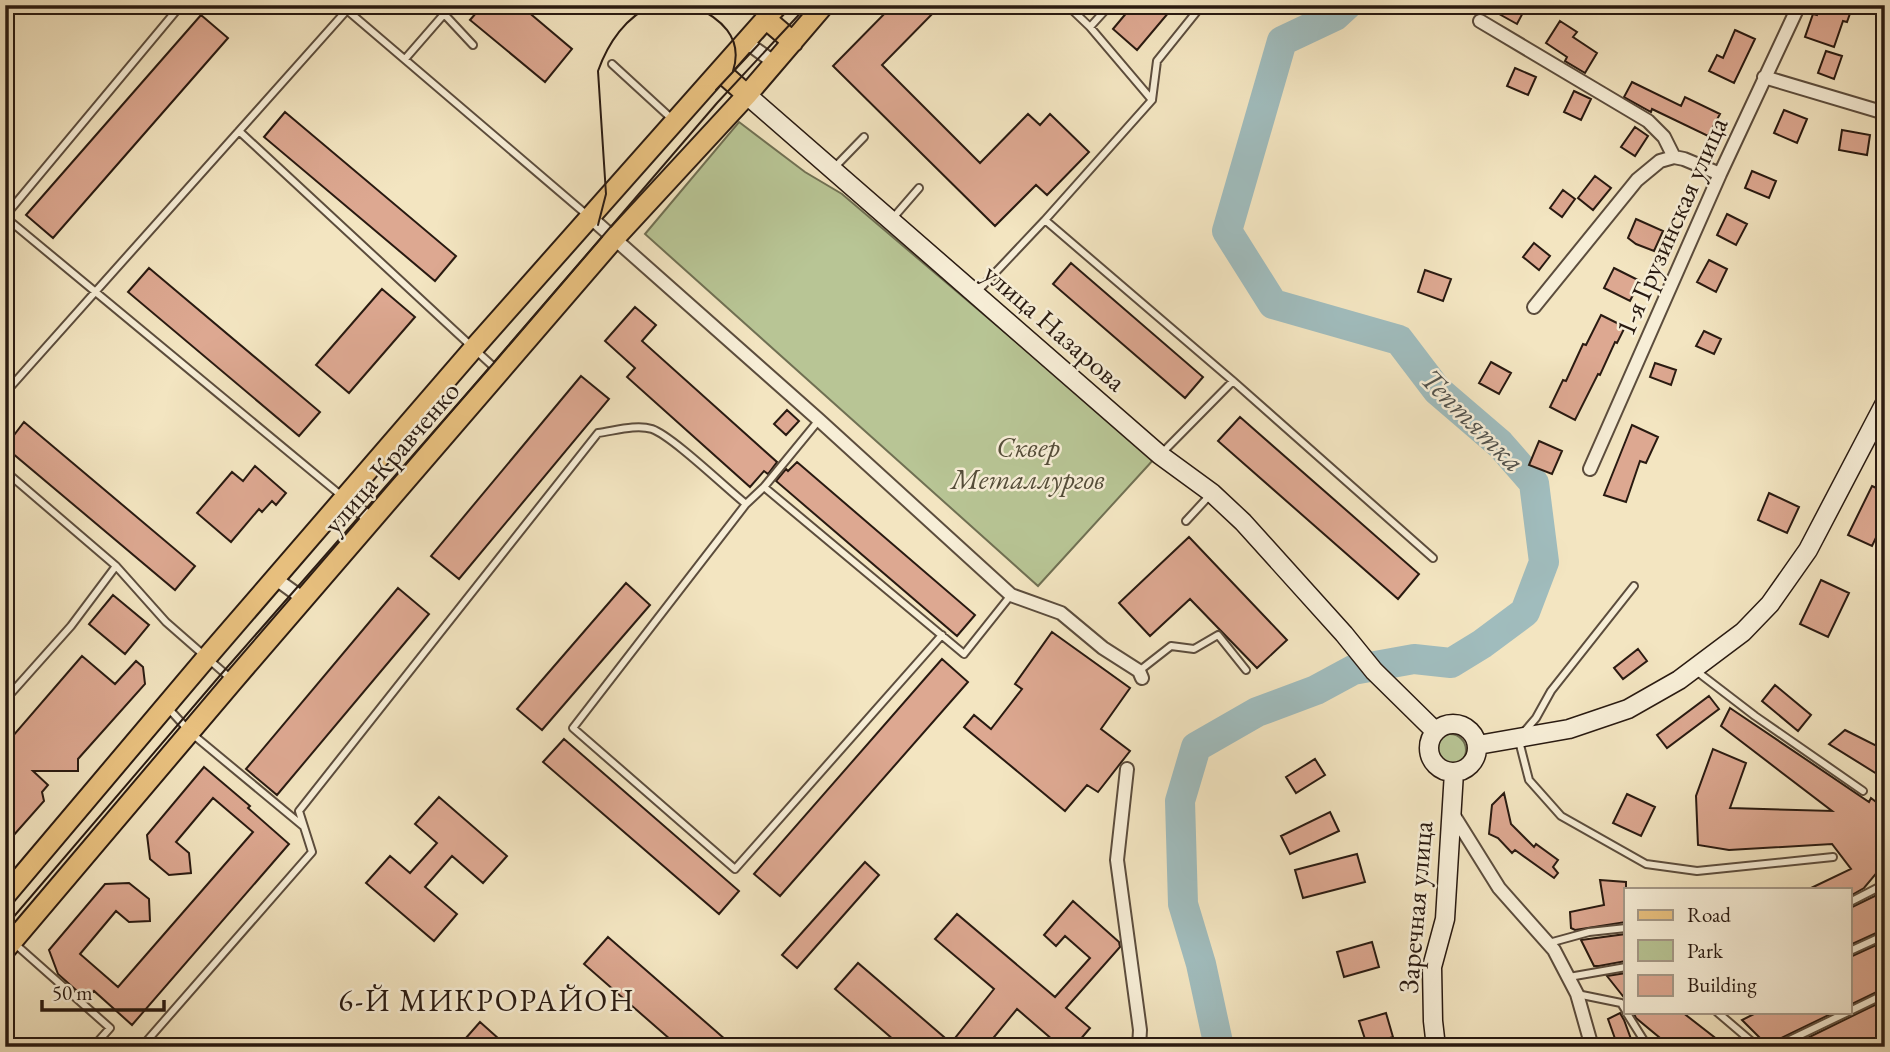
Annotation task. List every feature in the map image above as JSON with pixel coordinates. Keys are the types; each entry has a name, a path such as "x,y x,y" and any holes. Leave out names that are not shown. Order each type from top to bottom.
{"main road":[{"name":"улица Кравченко","path":"8,942 191,733 614,239 747,95 824,5"},
{"name":"улица Кравченко","path":"5,896 473,349 772,12"},
{"path":"772,12 793,42"},
{"name":"улица Назарова","path":"720,71 974,295 1160,455 1212,494 1243,522 1374,671 1435,732"},
{"path":"1478,745 1569,729 1628,709 1693,669 1743,632 1770,604 1808,550 1884,405"},
{"path":"1447,724 1466,727 1474,735 1478,745 1474,761 1468,768 1454,772 1436,766 1429,754 1430,740 1435,732 1447,724"},
{"name":"Заречная улица","path":"1436,1047 1432,967 1445,919 1454,772"}],"street":[{"name":"1-я Грузинская улица","path":"1590,469 1798,5"},
{"path":"1480,22 1648,121 1664,137 1674,157"},
{"path":"746,42 775,63"},
{"path":"1764,77 1885,113"},
{"path":"1534,307 1637,180 1660,161 1674,157 1684,159 1720,174"},
{"path":"590,217 1011,595 1061,613 1140,675"},
{"path":"344,498 373,521"},
{"path":"275,579 304,600"},
{"path":"1127,769 1117,860 1140,1030 1139,1047"},
{"path":"1450,810 1499,888 1554,950 1577,994 1592,1047"}],"lane":[{"path":"181,5 5,217 344,498"},
{"path":"405,59 453,5"},
{"path":"1066,5 1090,27 1152,100"},
{"path":"1090,27 1110,5"},
{"path":"974,295 1152,100 1157,61 1202,5"},
{"path":"5,393 239,131 344,8 590,217"},
{"path":"444,15 473,45"},
{"path":"612,64 675,122"},
{"path":"239,131 500,372"},
{"path":"831,171 864,137"},
{"path":"890,222 919,188"},
{"path":"1045,220 1433,558"},
{"path":"1160,455 1233,381"},
{"path":"819,420 764,487 746,504 573,728 735,869 942,635"},
{"path":"150,1047 145,1043 312,852 299,811 598,433 633,428 652,429 746,504"},
{"path":"5,471 116,566 166,622 233,681"},
{"path":"764,487 964,653 1011,595"},
{"path":"1185,521 1212,494"},
{"path":"5,700 71,626 116,566"},
{"path":"1634,586 1551,691 1536,718 1518,739 1529,780 1561,816 1646,864 1697,871 1833,857"},
{"path":"1140,675 1171,646 1194,649 1218,635 1246,670"},
{"path":"1693,669 1863,791"},
{"path":"166,706 191,733 304,827"},
{"path":"1852,901 1885,884"},
{"path":"1548,943 1589,932 1624,928"},
{"path":"1852,950 1885,935"},
{"path":"8,942 110,1028 93,1047"},
{"path":"1569,977 1624,967"},
{"path":"1577,994 1620,1003 1624,1009"},
{"path":"1852,1010 1885,994"},
{"path":"1627,1014 1648,1047"},
{"path":"1719,1014 1758,1047"},
{"path":"1775,1047 1843,1014"}],"green space":[{"name":"Сквер Металлургов","path":"739,122 805,172 842,194 1154,459 1038,586 645,234"},
{"path":"1450,734 1461,739 1466,750 1461,761 1450,766 1439,761 1434,750 1439,739"}],"building":[{"path":"483,5 520,5 572,49 545,82 470,20"},
{"path":"893,5 941,5 882,65 980,163 1028,114 1040,125 1050,114 1089,152 1047,195 1036,185 995,226 833,66"},
{"path":"1133,5 1175,5 1137,50 1113,29"},
{"path":"1483,5 1527,5 1517,24"},
{"path":"1820,5 1853,5 1847,22 1843,21 1834,47 1805,37 1813,14 1817,15"},
{"path":"201,15 228,38 53,238 26,215"},
{"path":"1560,21 1577,32 1573,37 1597,53 1585,73 1565,61 1567,57 1546,43"},
{"path":"1735,30 1755,39 1734,83 1709,71 1717,55 1723,58"},
{"path":"1826,51 1842,56 1834,79 1818,73"},
{"path":"1515,68 1536,77 1528,95 1507,86"},
{"path":"1632,82 1681,106 1685,97 1720,114 1708,136 1652,109 1651,112 1624,97"},
{"path":"1574,91 1591,99 1581,120 1564,112"},
{"path":"1784,110 1807,119 1797,143 1774,133"},
{"path":"285,112 456,256 435,281 264,137"},
{"path":"1635,127 1648,136 1635,156 1621,147"},
{"path":"1842,130 1870,135 1867,155 1839,150"},
{"path":"1752,171 1776,181 1769,198 1745,188"},
{"path":"1595,176 1611,188 1593,210 1578,198"},
{"path":"1563,190 1575,199 1562,217 1550,208"},
{"path":"1727,214 1747,224 1736,245 1717,235"},
{"path":"1636,219 1663,231 1654,251 1628,238"},
{"path":"1534,243 1550,256 1539,270 1523,257"},
{"path":"1709,260 1727,269 1716,292 1697,282"},
{"path":"1071,263 1203,377 1185,398 1053,284"},
{"path":"149,268 320,412 299,436 128,292"},
{"path":"1614,268 1640,281 1630,301 1604,288"},
{"path":"1425,270 1451,279 1443,301 1418,292"},
{"path":"382,289 415,317 349,393 316,365"},
{"path":"635,307 656,325 642,341 777,462 768,474 764,471 750,487 627,377 635,368 605,341"},
{"path":"1601,315 1625,327 1575,420 1550,407"},
{"path":"1704,331 1721,339 1714,354 1696,346"},
{"path":"1491,362 1511,373 1499,394 1479,383"},
{"path":"1655,363 1676,370 1671,385 1650,377"},
{"path":"581,376 609,399 459,579 431,556"},
{"path":"787,410 799,421 786,435 774,424"},
{"path":"1240,417 1419,574 1398,599 1218,441"},
{"path":"24,422 195,566 175,590 5,447"},
{"path":"1632,425 1658,437 1646,463 1640,461 1626,502 1604,495"},
{"path":"1539,441 1562,451 1552,474 1529,465"},
{"path":"797,462 975,615 957,636 776,481 786,469 788,471"},
{"path":"255,466 286,493 276,505 272,501 262,512 259,509 231,542 197,513 232,472 243,481"},
{"path":"1872,486 1885,492 1885,519 1872,546 1848,535"},
{"path":"1769,493 1799,507 1787,533 1758,520"},
{"path":"1189,537 1287,640 1257,668 1190,599 1150,636 1119,603"},
{"path":"1821,580 1849,593 1828,637 1800,624"},
{"path":"626,583 650,605 542,730 517,709"},
{"path":"398,588 429,614 277,795 246,769"},
{"path":"113,595 149,625 125,654 89,624"},
{"path":"1052,632 1130,688 1101,729 1130,751 1098,792 1087,785 1065,811 964,727 974,715 991,729 1022,689 1015,684"},
{"path":"1638,649 1647,661 1623,679 1614,668"},
{"path":"82,656 115,684 136,661 143,667 145,684 78,759 78,771 33,771 48,785 42,792 44,801 5,845 5,745"},
{"path":"942,659 968,682 780,896 754,874"},
{"path":"1775,685 1811,715 1798,731 1762,701"},
{"path":"1709,696 1719,709 1667,748 1657,735"},
{"path":"1730,708 1869,802 1871,798 1885,809 1885,863 1864,888 1852,895 1852,888 1811,888 1851,869 1832,844 1729,850 1698,845 1696,796 1713,749 1746,763 1730,808 1832,811 1721,726"},
{"path":"1845,730 1885,750 1885,779 1829,744"},
{"path":"564,739 739,891 719,914 543,762"},
{"path":"1315,759 1325,775 1296,793 1286,777"},
{"path":"204,767 289,844 132,1025 94,991 86,999 58,974 49,950 105,884 129,883 149,899 150,921 129,922 116,911 80,954 118,987 253,832 213,798 176,842 189,853 191,873 169,875 150,859 147,835"},
{"path":"1504,793 1511,824 1534,847 1536,844 1558,860 1553,867 1558,873 1554,878 1515,850 1512,853 1498,838 1489,834 1492,805"},
{"path":"1627,794 1655,807 1641,836 1613,823"},
{"path":"439,797 507,856 483,883 452,856 425,887 457,914 434,941 366,883 390,856 410,873 437,843 415,824"},
{"path":"1330,812 1339,831 1290,854 1281,836"},
{"path":"1357,854 1365,882 1303,898 1295,870"},
{"path":"865,862 879,875 797,968 782,955"},
{"path":"1600,880 1626,882 1624,922 1575,930 1571,928 1570,912 1604,905"},
{"path":"1885,891 1885,929 1852,944 1852,907"},
{"path":"1073,901 1119,942 1120,947 1066,1008 1090,1028 1074,1047 1061,1047 1017,1009 986,1047 902,1047 835,989 858,963 951,1043 994,989 935,939 957,914 1055,997 1090,958 1065,936 1056,946 1044,935"},
{"path":"1624,934 1624,961 1594,966 1581,940"},
{"path":"608,937 734,1047 679,1047 584,964"},
{"path":"1885,941 1885,988 1852,1004 1852,956"},
{"path":"1372,942 1379,967 1344,977 1337,952"},
{"path":"1624,973 1624,997 1607,976"},
{"path":"1885,1000 1885,1036 1862,1047 1789,1047"},
{"path":"1386,1013 1393,1037 1367,1045 1359,1021"},
{"path":"1620,1013 1634,1047 1618,1047 1608,1019"},
{"path":"1634,1014 1685,1014 1727,1047 1671,1047"},
{"path":"1754,1014 1831,1014 1773,1042 1769,1047 1742,1020"},
{"path":"480,1022 508,1047 458,1047"}],"waterway":[{"name":"Тептятка","path":"1219,1047 1201,964 1183,904 1180,801 1196,747 1257,712 1316,690 1353,670 1414,659 1451,663 1525,612 1544,562 1534,483 1500,444 1437,390 1399,340 1273,304 1227,231 1282,41 1335,16 1347,5"}],"tram line":[{"path":"598,225 606,194 598,71 619,32 635,16 654,5"},
{"path":"692,5 712,16 727,30 735,48 733,71"},
{"path":"5,927 717,103 808,5"},
{"path":"716,90 759,44"}],"district":[{"name":"6-Й МИКРОРАЙОН","path":"487,1000"}]}
